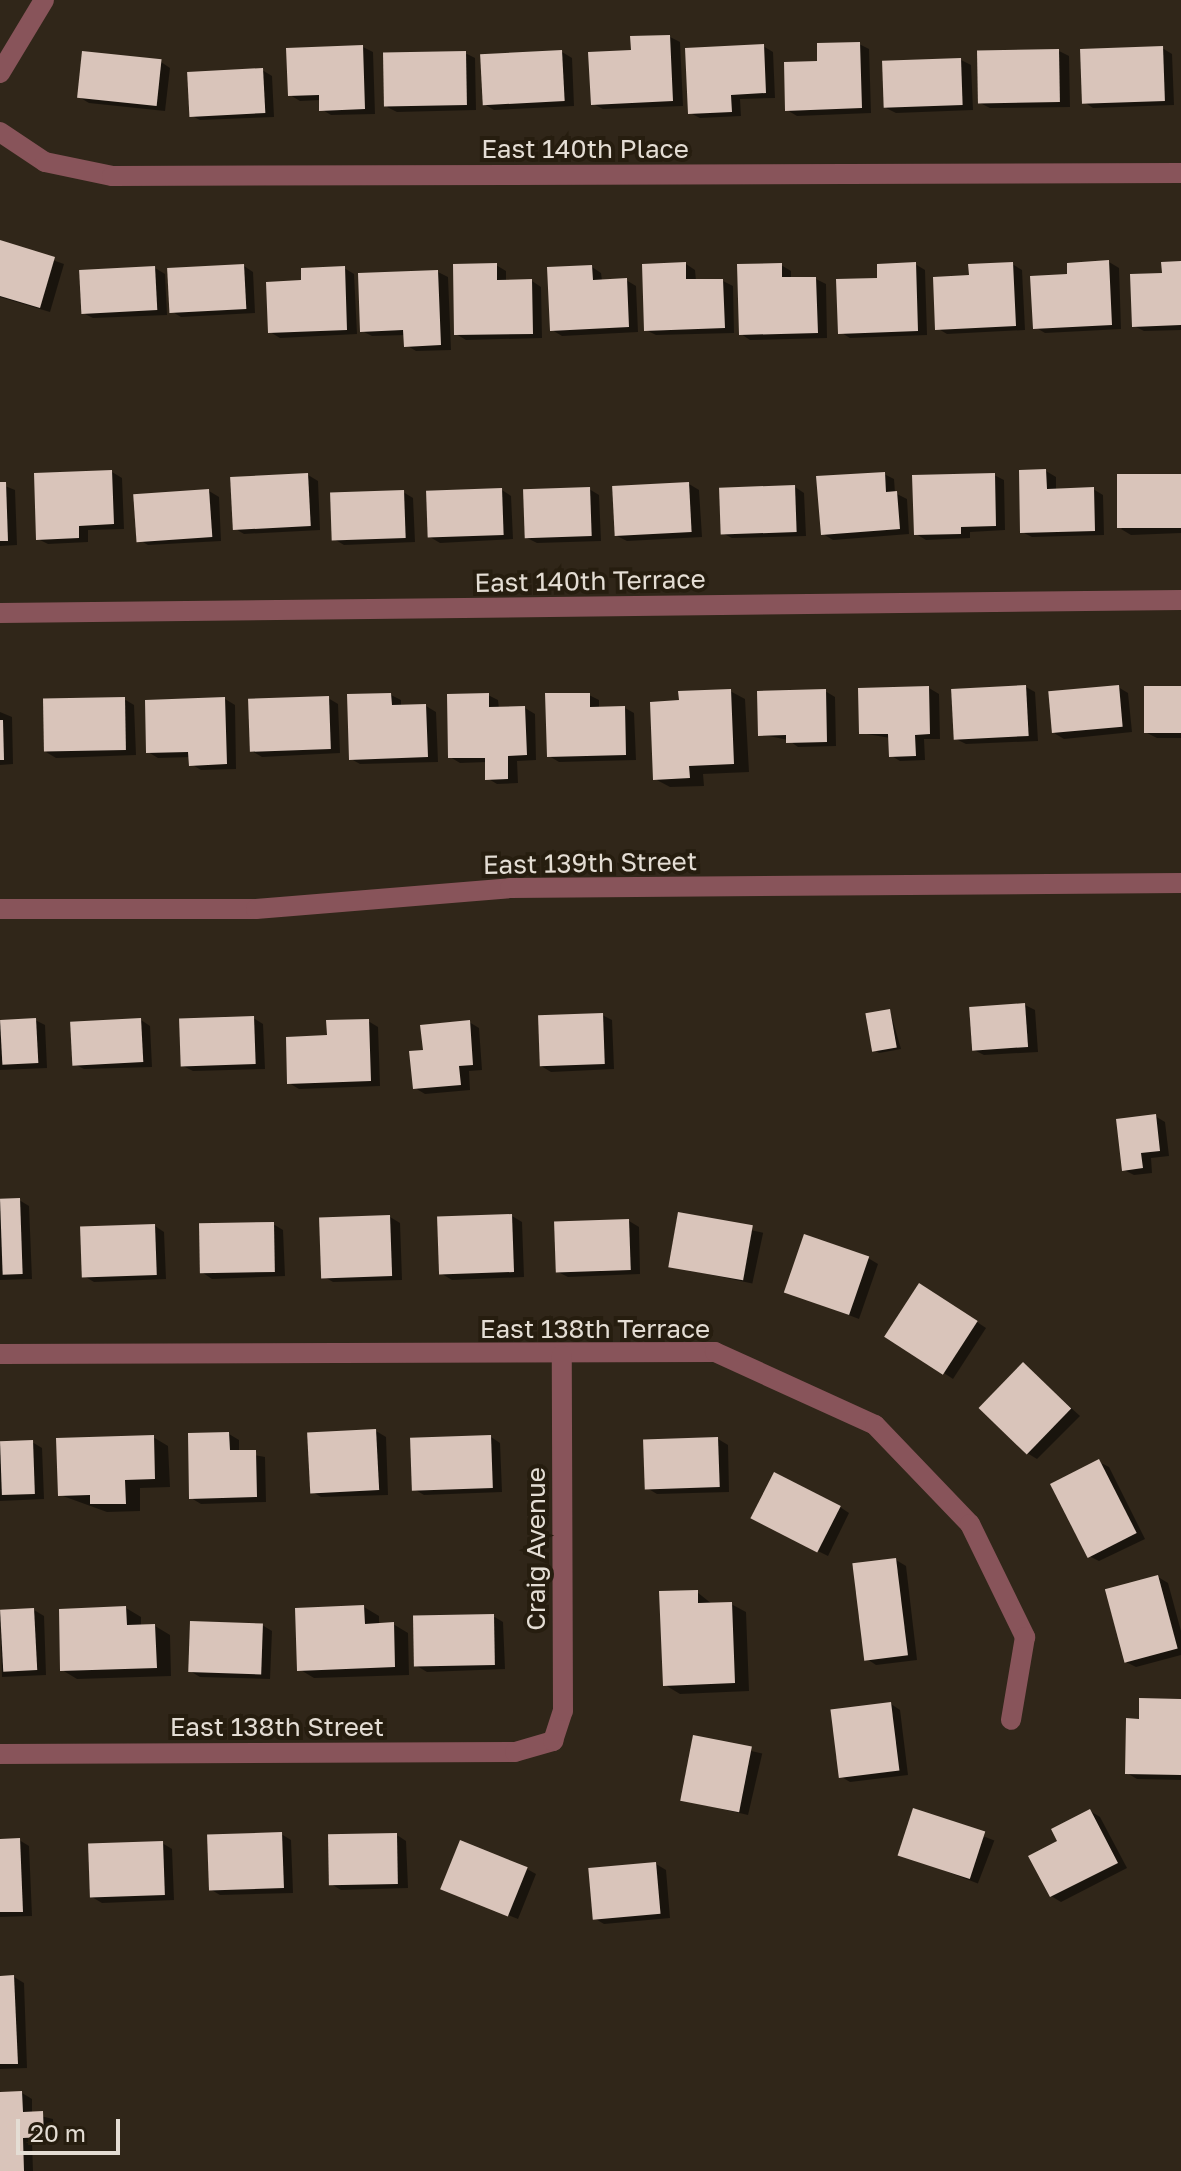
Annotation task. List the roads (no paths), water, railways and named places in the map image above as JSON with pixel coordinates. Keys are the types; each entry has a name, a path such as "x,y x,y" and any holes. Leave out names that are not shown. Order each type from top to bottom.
{"street":[{"path":"0,73 44,0"},
{"name":"East 140th Place","path":"0,132 45,162 112,176 1181,173"},
{"name":"East 140th Terrace","path":"0,613 1181,600"},
{"name":"East 139th Street","path":"0,909 256,909 510,888 1181,883"},
{"name":"East 138th Terrace","path":"0,1354 562,1355 715,1352 875,1425 970,1524 1025,1637 1011,1720"},
{"name":"Craig Avenue","path":"553,1741 563,1711 562,1355"},
{"name":"East 138th Street","path":"0,1754 515,1752 553,1741"}]}
